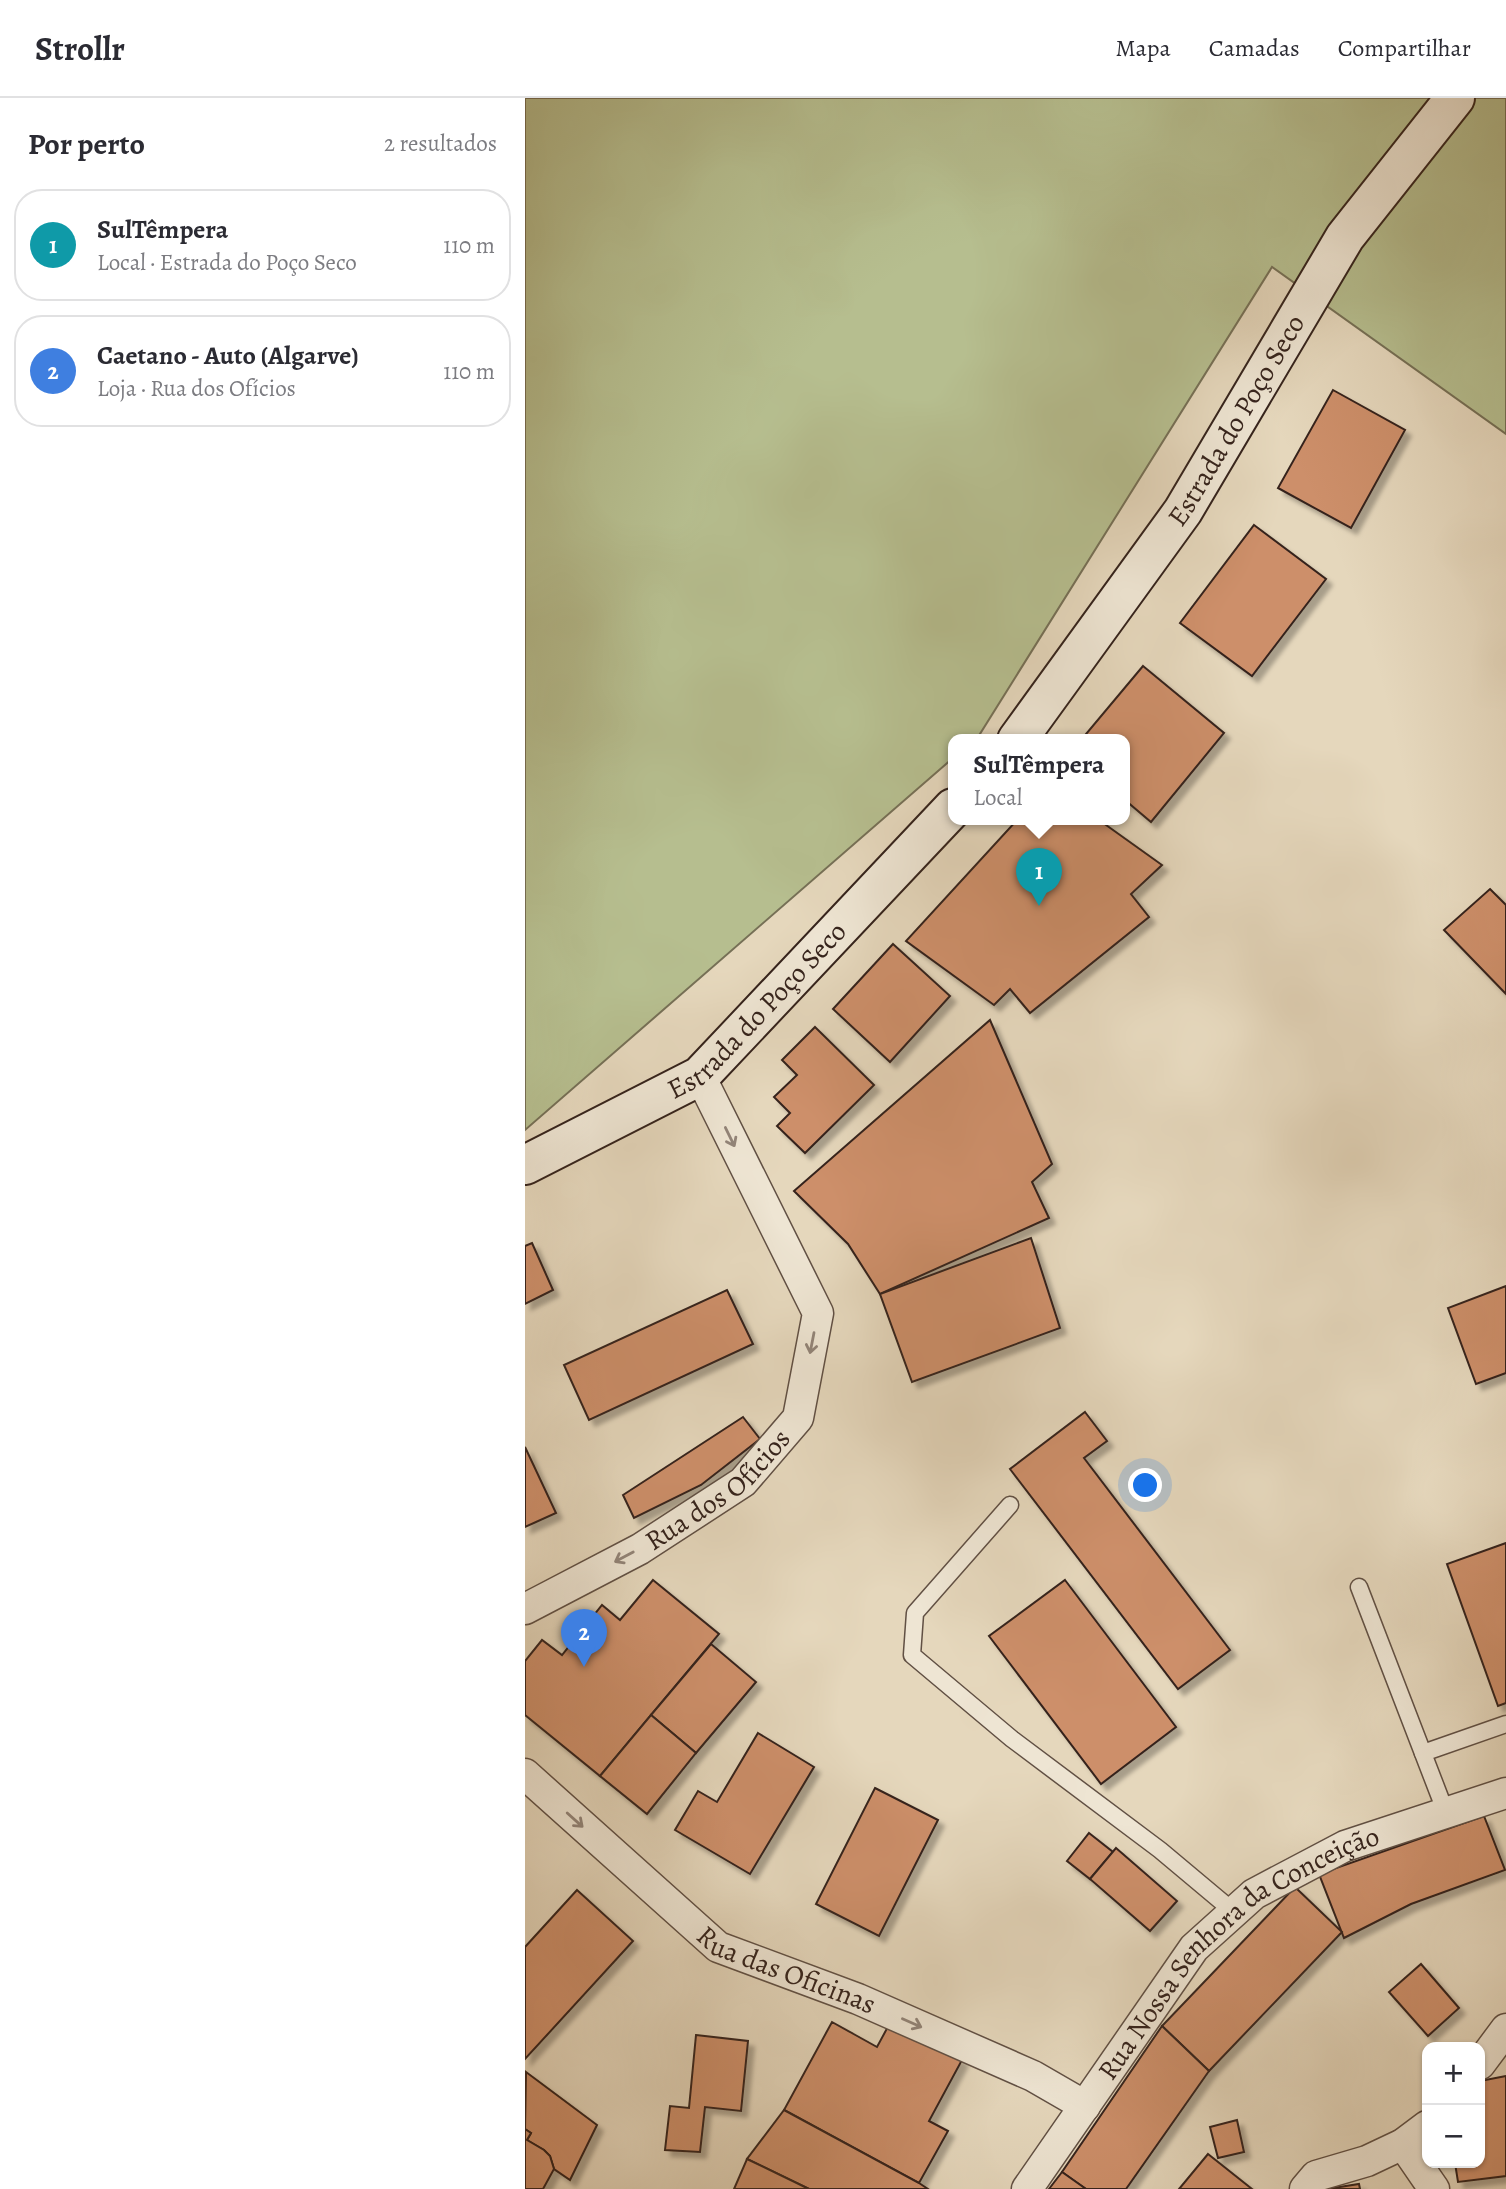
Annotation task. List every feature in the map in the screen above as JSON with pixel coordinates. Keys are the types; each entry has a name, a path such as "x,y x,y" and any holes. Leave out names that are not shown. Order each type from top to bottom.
{"street":[{"name":"Estrada do Poço Seco","path":"1021,734 1183,511 1345,237 1455,98"},
{"name":"Estrada do Poço Seco","path":"525,1165 700,1076 948,813"},
{"name":"Rua dos Ofícios","path":"525,1609 639,1549 743,1482 798,1418 818,1313 700,1076"},
{"name":"Rua das Oficinas","path":"525,1774 718,1947 870,2004 1033,2076 1085,2106"},
{"name":"Rua Nossa Senhora da Conceição","path":"1027,2189 1194,1948 1254,1894 1345,1846 1506,1793"},
{"path":"1485,2057 1506,2029"},
{"path":"1305,2189 1316,2176 1367,2161 1403,2144 1422,2130"},
{"path":"1403,2144 1434,2189"}],"lane":[{"path":"1010,1505 915,1613 912,1655 1012,1739 1160,1850 1234,1912"},
{"path":"1359,1587 1446,1813"},
{"path":"1423,1754 1506,1724"}],"green space":[{"path":"525,98 1506,98 1506,434 1272,267 980,734 948,734 948,762 525,1130"}],"building":[{"path":"1333,390 1405,430 1351,528 1278,488"},
{"path":"1254,525 1326,579 1252,676 1180,623"},
{"path":"1143,666 1224,733 1151,822 1130,804 1130,734 1086,734"},
{"path":"1012,825 1106,825 1162,865 1131,894 1149,917 1030,1013 1010,989 994,1005 906,941"},
{"path":"1490,889 1506,905 1506,994 1444,930"},
{"path":"893,944 950,996 890,1062 833,1009"},
{"path":"990,1020 1052,1164 1032,1182 1049,1218 880,1294 848,1244 794,1191"},
{"path":"815,1027 874,1085 805,1153 777,1126 790,1113 774,1097 797,1075 782,1060"},
{"path":"1031,1238 1060,1328 912,1382 880,1294"},
{"path":"532,1243 553,1290 525,1304 525,1246"},
{"path":"1506,1286 1506,1373 1476,1384 1448,1308"},
{"path":"727,1290 753,1344 589,1420 564,1365"},
{"path":"1085,1412 1107,1441 1084,1458 1230,1650 1178,1689 1010,1469"},
{"path":"743,1417 760,1439 701,1485 634,1518 623,1495"},
{"path":"525,1447 556,1513 525,1527"},
{"path":"1506,1543 1506,1703 1498,1706 1447,1564"},
{"path":"653,1580 719,1634 600,1776 525,1715 525,1661 542,1640 562,1655 602,1605 620,1620"},
{"path":"1065,1580 1176,1727 1101,1784 989,1636"},
{"path":"711,1644 756,1682 696,1753 651,1715"},
{"path":"651,1715 696,1753 647,1814 600,1776"},
{"path":"758,1733 814,1767 750,1874 675,1830 698,1791 717,1802"},
{"path":"875,1788 938,1820 879,1936 816,1904"},
{"path":"1484,1816 1505,1870 1411,1904 1344,1938 1319,1874"},
{"path":"1089,1833 1113,1852 1090,1879 1067,1861"},
{"path":"1116,1848 1177,1901 1150,1931 1090,1879"},
{"path":"1295,1887 1342,1932 1209,2071 1162,2026"},
{"path":"577,1890 633,1941 525,2059 525,1947"},
{"path":"1421,1964 1459,2008 1428,2036 1389,1992"},
{"path":"891,2021 962,2060 929,2121 948,2131 919,2183 784,2110 832,2022 877,2047"},
{"path":"1162,2026 1209,2071 1126,2189 1086,2189 1062,2172"},
{"path":"696,2035 748,2041 741,2111 705,2107 700,2152 665,2150 670,2106 689,2108"},
{"path":"526,2072 597,2125 570,2180 554,2169 550,2156 544,2150 527,2140 531,2133 525,2129"},
{"path":"1506,2076 1506,2176 1458,2182 1456,2168 1485,2168 1485,2080"},
{"path":"784,2110 928,2189 809,2189 747,2159"},
{"path":"1237,2120 1244,2152 1218,2158 1210,2127"},
{"path":"525,2129 531,2133 527,2140 550,2156 554,2169 543,2189 525,2189"},
{"path":"1208,2154 1252,2189 1179,2189"},
{"path":"747,2159 809,2189 734,2189"},
{"path":"1062,2172 1086,2189 1049,2189"},
{"path":"1359,2184 1360,2189 1327,2189"}],"place":[{"name":"SulTêmpera","path":"1039,906"},
{"name":"Caetano - Auto (Algarve)","path":"584,1667"}]}
